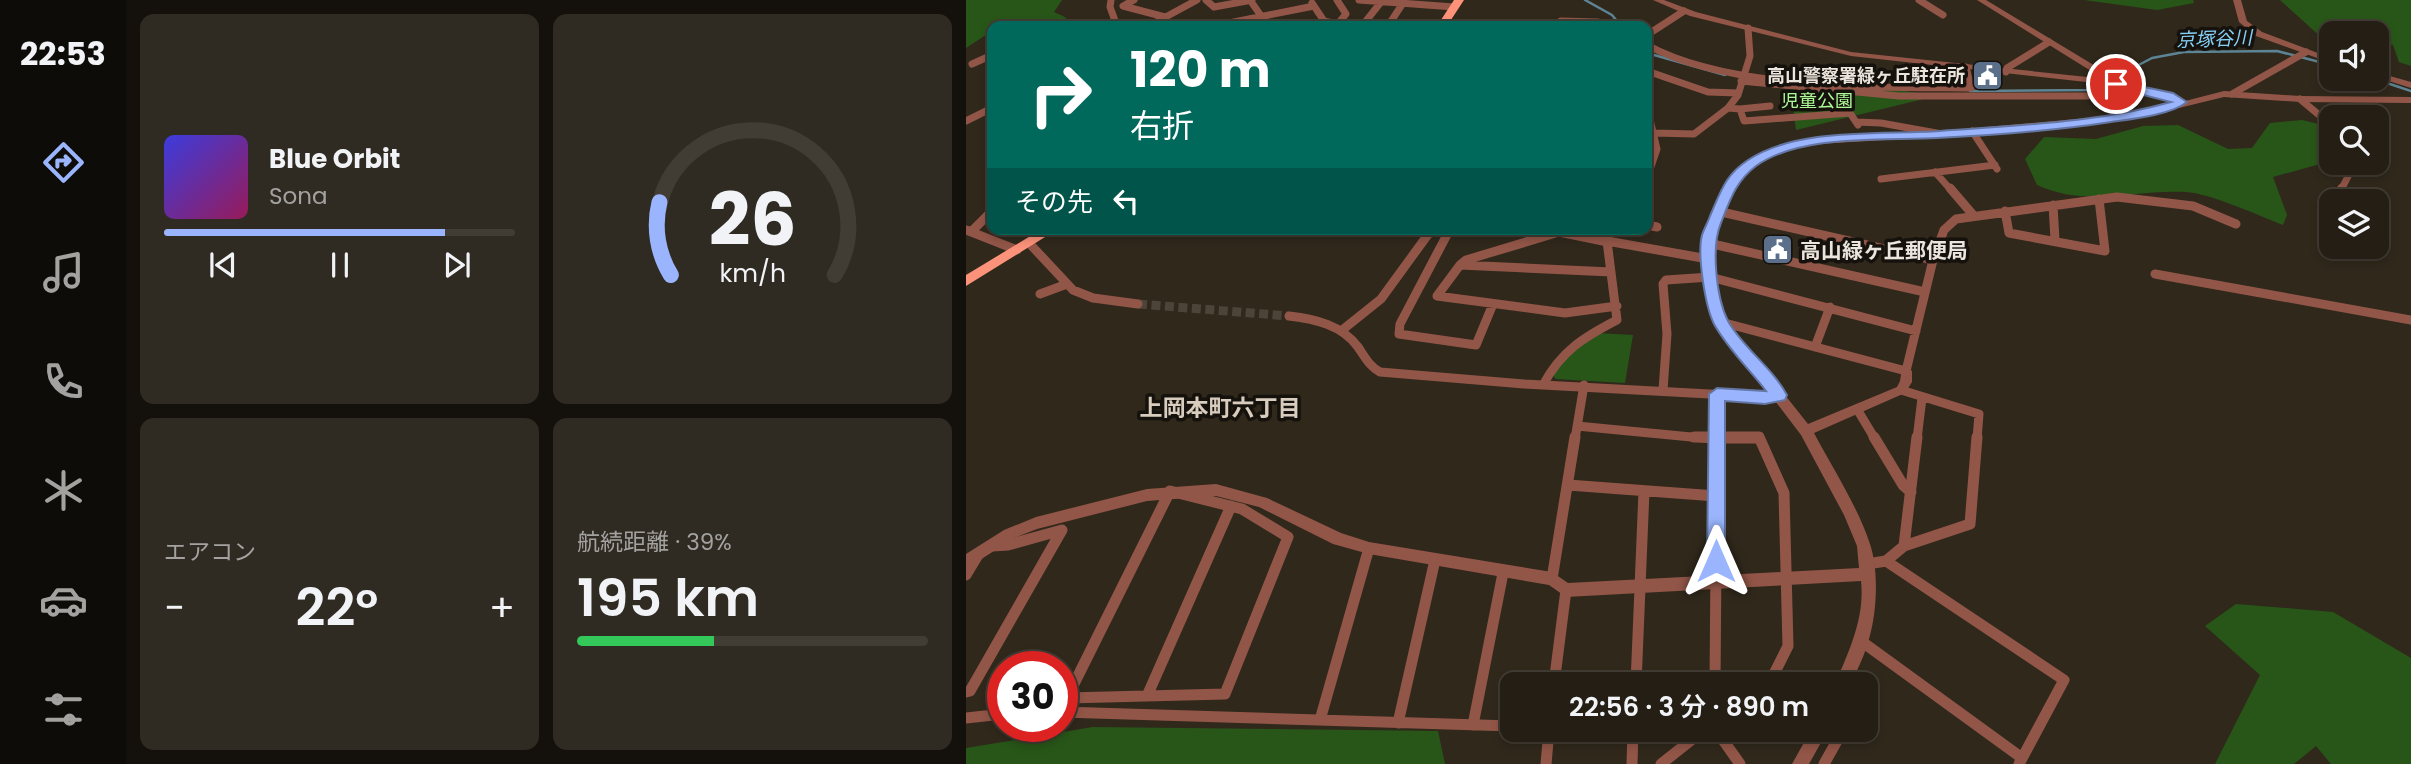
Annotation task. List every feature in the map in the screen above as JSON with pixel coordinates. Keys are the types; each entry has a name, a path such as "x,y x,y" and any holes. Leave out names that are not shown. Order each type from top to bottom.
{"highway":[{"path":"1445,21 1457,4"},
{"path":"966,281 1042,235"}],"street":[{"path":"1111,0 1115,21"},
{"path":"1134,0 1124,6 1165,17"},
{"path":"1158,21 1198,0"},
{"path":"1206,0 1214,7 1251,0 1266,21"},
{"path":"1337,0 1346,13 1340,21"},
{"path":"1360,0 1457,4"},
{"path":"1657,0 1684,11 1851,54 2101,80 2169,96 2181,102"},
{"path":"1919,0 1943,15"},
{"path":"2237,0 2239,14 2250,28 2278,43 2319,57"},
{"path":"1984,1 2049,42 2101,80"},
{"path":"1366,21 1381,2"},
{"path":"1238,21 1312,3 1324,21"},
{"path":"1391,21 1403,3"},
{"path":"1652,32 1684,11"},
{"path":"1654,133 1694,134 1728,108 1738,93 1750,55 1748,28"},
{"path":"2007,72 2007,68 2049,42"},
{"path":"1652,49 1665,56 1742,77 1899,96 2088,96 2118,85"},
{"path":"2232,94 2306,52"},
{"path":"1652,66 1665,56"},
{"path":"972,64 987,57"},
{"path":"1742,77 1894,87 1971,88 1966,67"},
{"path":"1652,72 1708,92 1738,93"},
{"path":"2389,79 2411,85"},
{"path":"1848,672 1861,641 1867,612 1867,569 1859,531 1806,431 1721,322 1710,277 1708,243 1717,211 1732,179 1754,162 1783,148 1816,141 1943,134 2100,120 2143,114 2181,102 2232,94 2300,99 2411,100"},
{"path":"2300,99 2319,115"},
{"path":"1728,108 1770,106"},
{"path":"1740,108 1744,121 1850,113 1857,124 1881,123 1943,134"},
{"path":"966,121 987,110"},
{"path":"1652,126 1657,149 1652,164"},
{"path":"1881,179 1996,168 1972,131"},
{"path":"1936,172 1974,216"},
{"path":"1806,431 1901,390 1906,382 1906,372 1933,260 1944,230 1956,219 2116,197 2193,206 2236,224"},
{"path":"2005,211 2009,233 2105,251 2099,199"},
{"path":"2053,205 2055,240"},
{"path":"1717,211 1933,260"},
{"path":"968,231 987,215"},
{"path":"1652,226 1657,227"},
{"path":"968,231 1023,246 1067,284 1093,298 1138,304"},
{"path":"1341,331 1363,317 1387,295 1428,235"},
{"path":"1447,235 1400,324 1399,334 1476,345 1493,304"},
{"path":"1549,235 1466,260 1437,296 1565,313 1617,306"},
{"path":"1574,235 1708,259"},
{"path":"1543,385 1559,359 1580,339 1617,320 1609,235"},
{"path":"1708,243 1925,292"},
{"path":"1460,265 1611,272"},
{"path":"2155,274 2411,320"},
{"path":"1663,390 1667,334 1663,284 1666,280 1710,277 1916,331"},
{"path":"1040,294 1067,284"},
{"path":"1815,347 1830,307"},
{"path":"1289,316 1321,322 1341,331 1356,344 1375,371 1465,382 1584,385 1765,397 1779,395"},
{"path":"1721,322 1906,372"},
{"path":"1552,579 1584,385"},
{"path":"966,575 972,558 1009,534 1036,523 1109,502 1170,491 1216,490 1237,493 1279,509 1338,539 1369,548 1503,573 1552,579 1566,590 1787,579 1867,569 1886,561 1904,546 1970,524 1979,414 1901,390"},
{"path":"1715,672 1717,394"},
{"path":"1904,546 1922,398"},
{"path":"1857,409 1903,485 1910,492"},
{"path":"1577,426 1716,439 1759,437 1784,493 1788,646 1775,672"},
{"path":"1568,485 1716,496"},
{"path":"1078,704 1147,696 1225,694 1288,537 1242,509 1170,491"},
{"path":"1078,678 1170,491"},
{"path":"1636,672 1644,491"},
{"path":"1147,696 1231,506"},
{"path":"966,692 970,691 1062,530 1044,532 1000,547 992,546"},
{"path":"1320,720 1369,548"},
{"path":"1398,723 1435,561"},
{"path":"1861,641 2020,761 2064,680 1886,561"},
{"path":"1473,725 1503,573"},
{"path":"1556,672 1566,590"},
{"path":"1078,707 1320,720 1500,726"},
{"path":"966,718 987,716"},
{"path":"1546,764 1548,742"},
{"path":"1632,764 1633,742"},
{"path":"1661,764 1689,742"},
{"path":"1724,742 1740,764"},
{"path":"1800,764 1813,742"},
{"path":"1824,764 1836,742"}],"green space":[{"path":"966,0 1062,0 1054,12 1067,18 1060,21 987,21 987,34 966,48"},
{"path":"2084,0 2193,0 2194,3 2157,10"},
{"path":"2280,0 2411,0 2411,66 2399,62 2393,45 2389,44 2389,21 2319,21 2319,35"},
{"name":"児童公園","path":"1788,72 1936,96 1796,130"},
{"path":"2302,120 2319,124 2319,164 2273,177 2287,215 2283,225 2196,193 2167,192 2092,197 2056,192 2037,185 2025,159 2044,137 2096,139 2143,126 2178,125 2228,149 2252,148 2270,123"},
{"path":"1597,333 1633,335 1625,383 1556,379 1552,375 1564,359"},
{"path":"2236,604 2333,612 2411,658 2411,764 2331,764 2316,746 2294,764 2215,764 2260,675 2205,626"},
{"path":"1093,727 1438,731 1445,764 966,764 966,748 1002,742 1078,742 1078,729"}],"waterway":[{"name":"京塚谷川","path":"1585,0 1612,15 1617,21"},
{"name":"京塚谷川","path":"1970,91 2091,90 2152,58 2184,52 2277,51 2319,62"},
{"name":"京塚谷川","path":"1652,54 1725,75"},
{"name":"京塚谷川","path":"2389,84 2411,91"}],"tunnel":[{"path":"1138,304 1289,316"}],"place":[{"name":"高山警察署緑ヶ丘駐在所","path":"1988,75"},
{"name":"高山緑ヶ丘郵便局","path":"1777,250"}],"district":[{"name":"上岡本町六丁目","path":"1220,408"}],"route":[{"path":"1716,561 1717,394 1765,397 1779,395 1721,322 1710,277 1708,236 1732,179 1754,162 1783,148 1816,141 1940,134 2100,120 2143,114 2181,102 2169,96 2116,84"}]}
